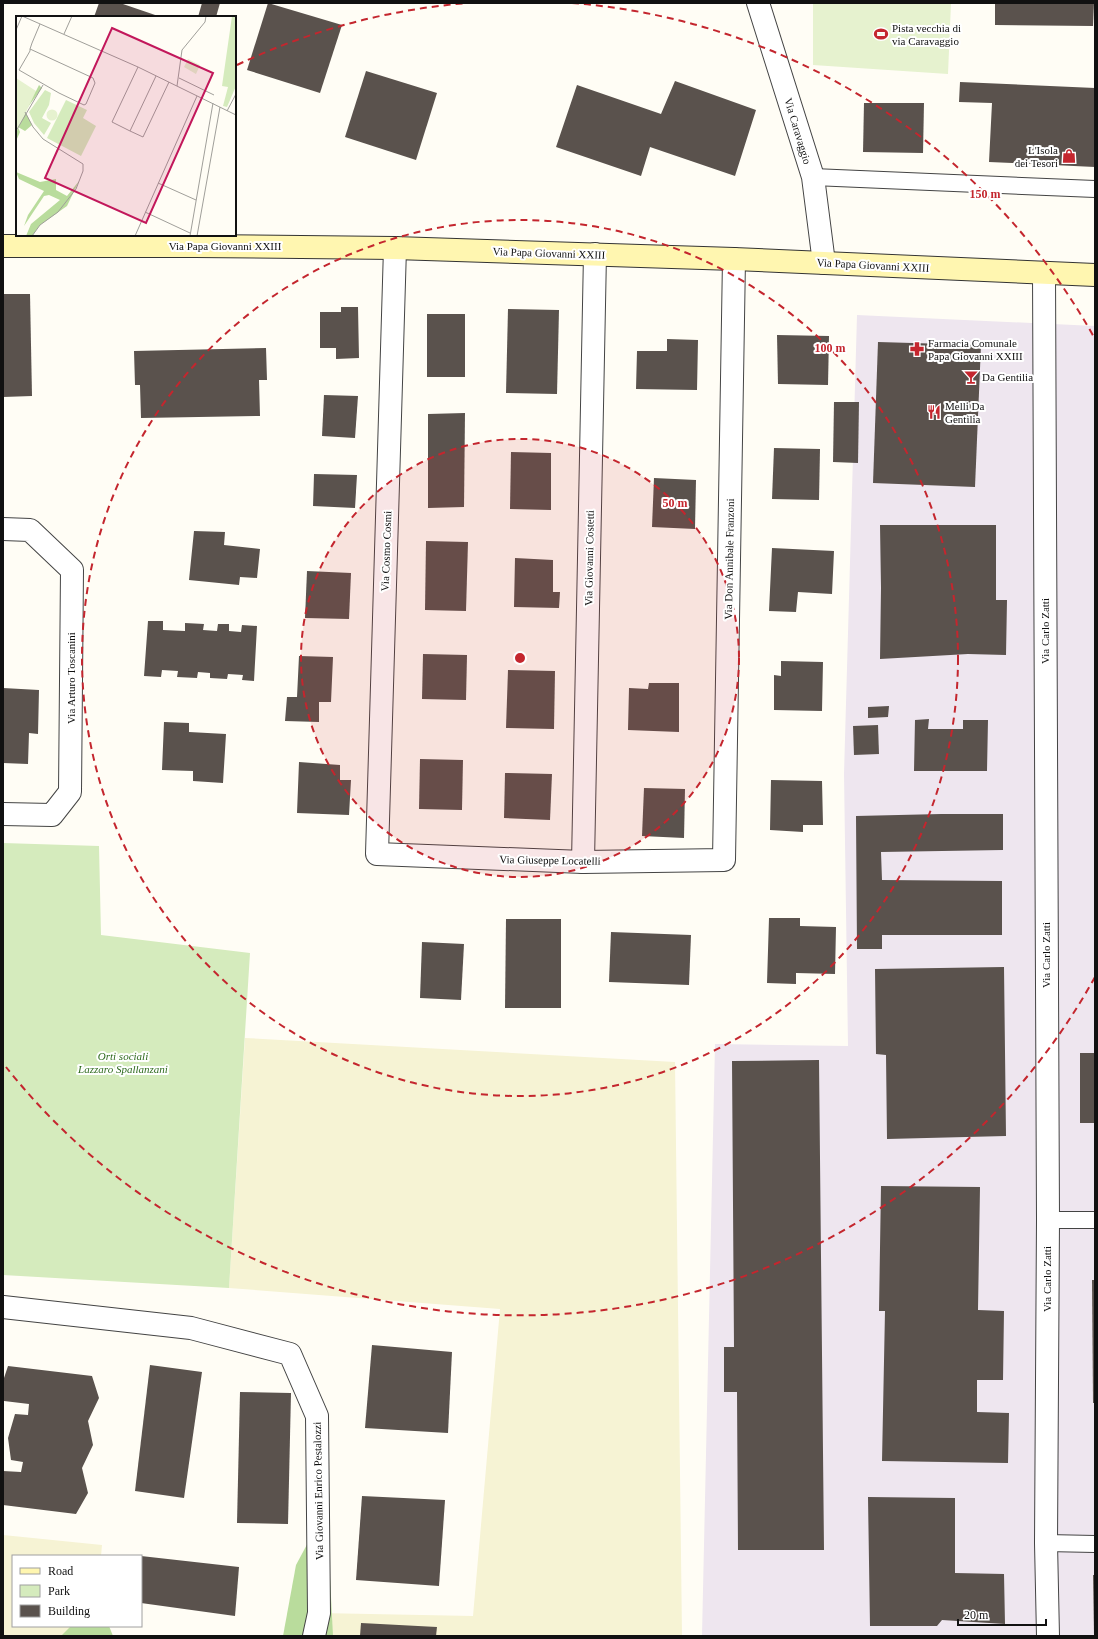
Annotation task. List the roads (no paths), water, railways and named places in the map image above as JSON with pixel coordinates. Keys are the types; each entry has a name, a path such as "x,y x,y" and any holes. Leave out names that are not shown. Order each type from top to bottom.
{"main road":[{"name":"Via Papa Giovanni XXIII","path":"3,246 395,248 734,259 1095,275"}],"street":[{"name":"Via Caravaggio","path":"758,3 812,177 824,263"},
{"name":"Via Cosmo Cosmi","path":"377,854 395,248"},
{"name":"Via Giovanni Costetti","path":"583,862 595,254"},
{"name":"Via Don Annibale Franzoni","path":"724,860 734,259"},
{"name":"Via Carlo Zatti","path":"1044,273 1048,1220 1046,1543 1048,1636"},
{"name":"Via Arturo Toscanini","path":"3,529 30,530 72,570 70,792 52,815 3,814"},
{"name":"Via Giuseppe Locatelli","path":"377,854 583,862 724,860"},
{"name":"Via Giovanni Enrico Pestalozzi","path":"3,1307 191,1328 290,1354 318,1416 319,1613 314,1636"}],"lane":[{"path":"812,177 1095,188"},
{"path":"1048,1220 1095,1220"},
{"path":"1046,1543 1095,1544"}],"place":[{"name":"Pista vecchia di via Caravaggio","path":"881,34"},
{"name":"L'Isola dei Tesori","path":"1069,156"},
{"name":"Farmacia Comunale Papa Giovanni XXIII","path":"917,349"},
{"name":"Da Gentilia","path":"971,377"},
{"name":"Melli Da Gentilia","path":"934,412"}],"park label":[{"name":"Orti sociali Lazzaro Spallanzani","path":"123,1062"}]}
